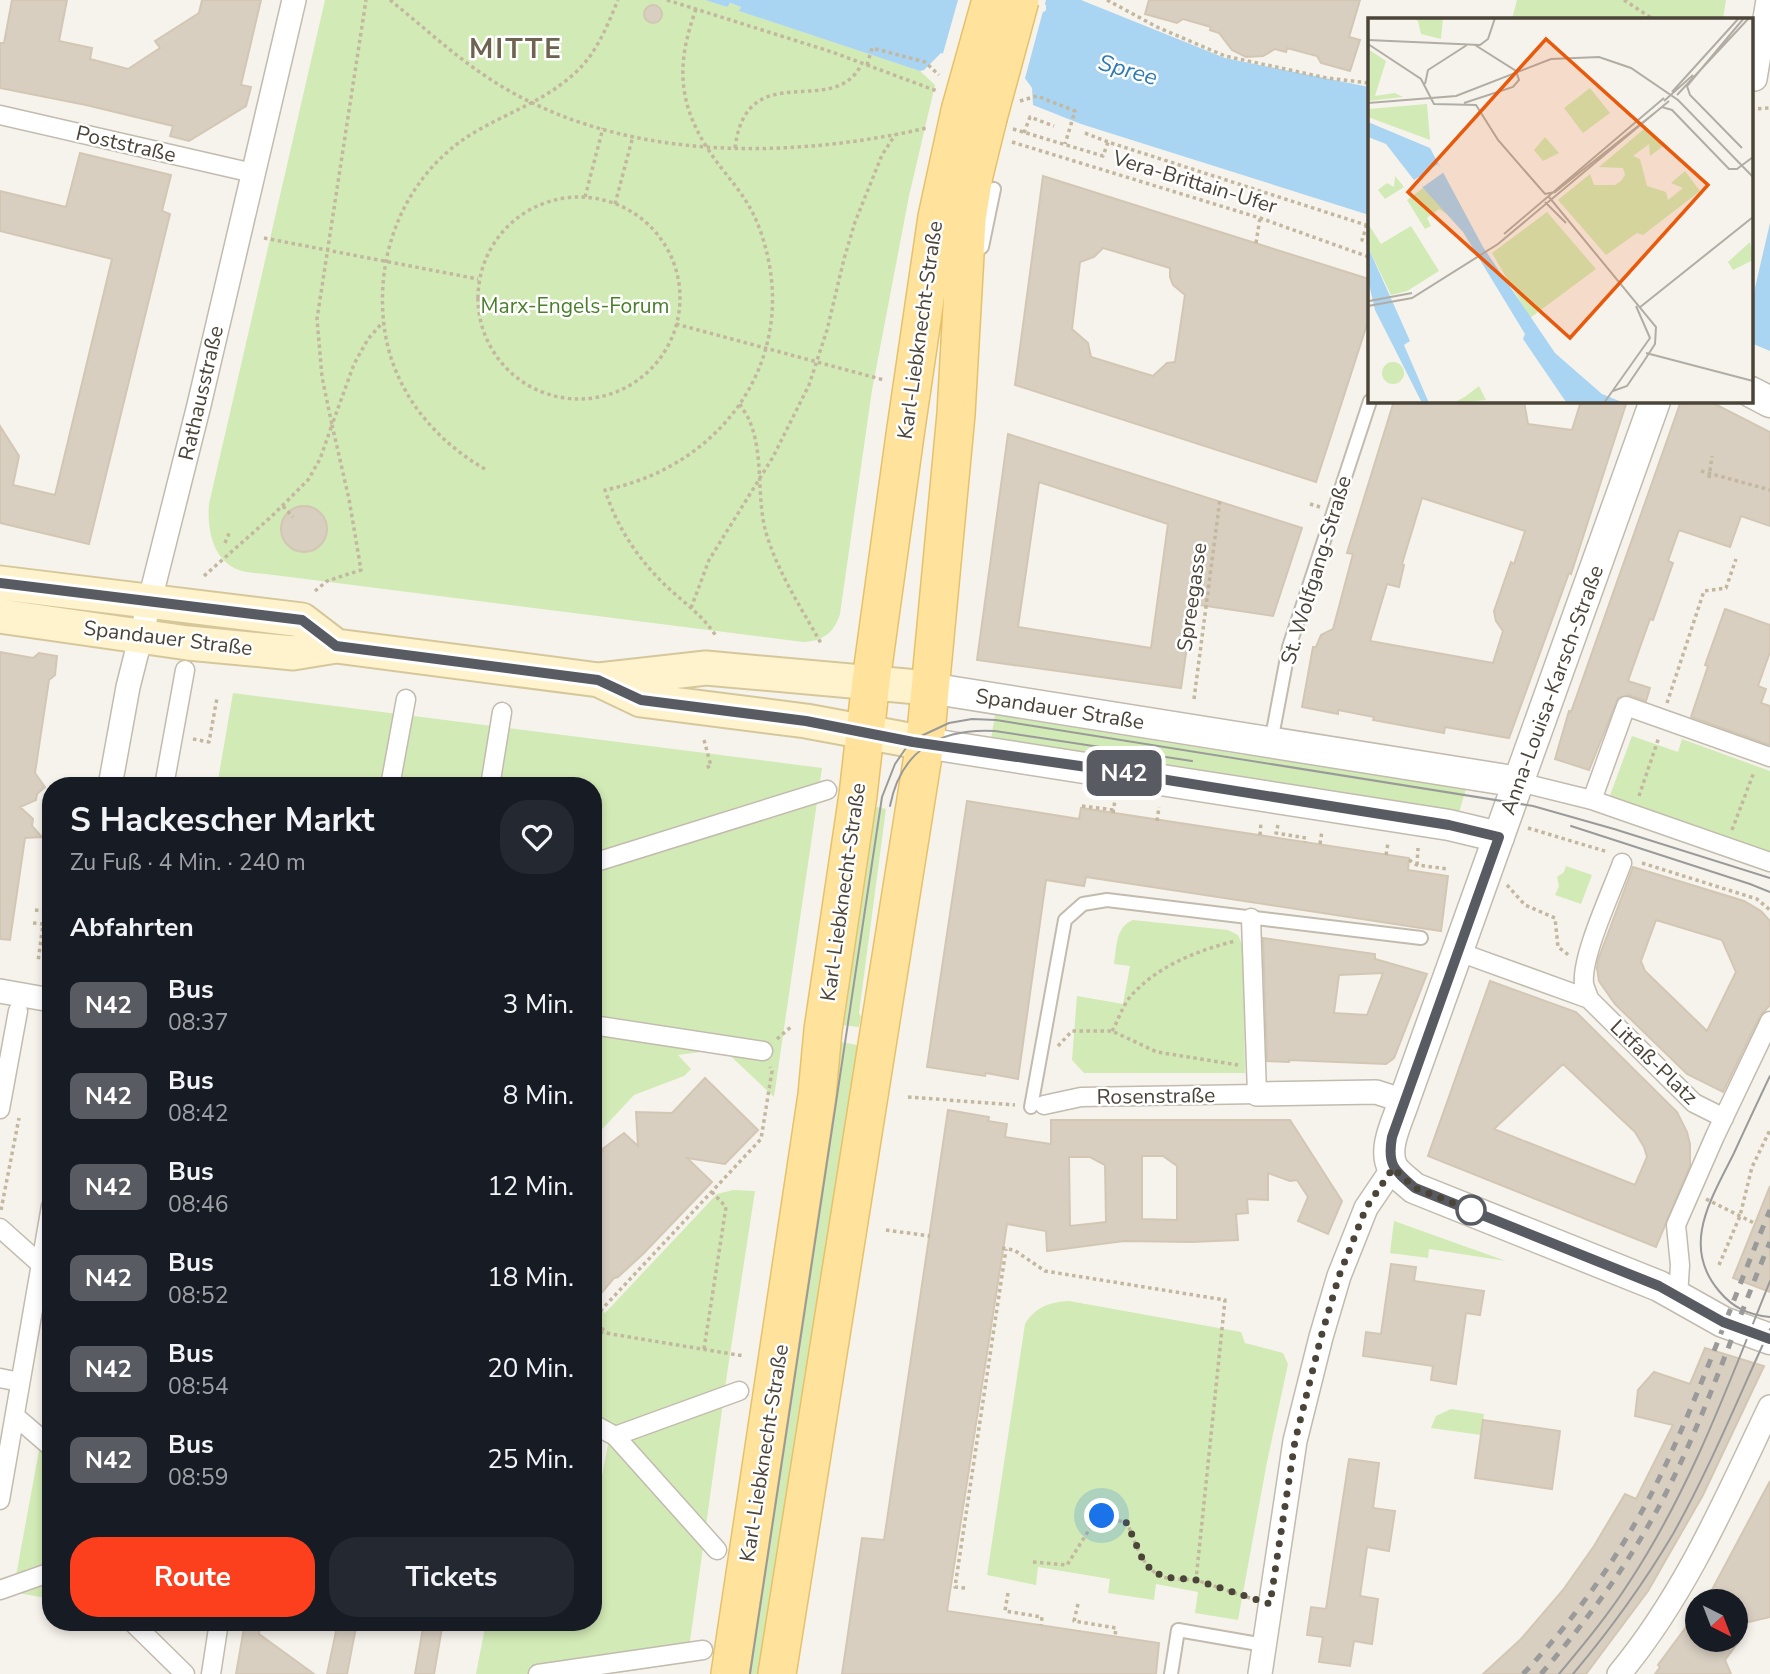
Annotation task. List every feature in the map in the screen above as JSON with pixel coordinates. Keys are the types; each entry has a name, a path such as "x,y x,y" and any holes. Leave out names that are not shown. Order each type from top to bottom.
{"main road":[{"path":"974,120 991,0"},
{"path":"974,120 1020,0"},
{"name":"Karl-Liebknecht-Straße","path":"777,1674 925,743 956,414 974,120"},
{"name":"Karl-Liebknecht-Straße","path":"730,1674 817,1095 823,1030 857,804 871,681 937,217 974,120"},
{"name":"Spandauer Straße","path":"0,583 302,620 336,646"},
{"name":"Spandauer Straße","path":"0,616 141,637 293,653 336,646 598,680 706,668 929,688"},
{"name":"Spandauer Straße","path":"598,680 641,700 806,721 925,743"}],"street":[{"name":"Rathausstraße","path":"112,777 128,687 199,405 294,0"},
{"path":"1755,79 1768,9"},
{"name":"Poststraße","path":"0,115 253,173"},
{"path":"1752,393 1770,402"},
{"name":"Anna-Louisa-Karsch-Straße","path":"1393,1168 1389,1154 1404,1101 1459,952 1513,832 1519,782 1655,402"},
{"path":"165,777 185,670"},
{"name":"Spandauer Straße","path":"929,688 1519,782"},
{"path":"392,777 406,699"},
{"path":"1592,800 1626,706 1662,718 1763,762"},
{"path":"491,777 502,712"},
{"name":"Spandauer Straße","path":"925,743 1436,823 1513,832"},
{"path":"1519,782 1592,800 1770,862"},
{"path":"602,860 827,790"},
{"path":"1589,999 1584,984 1590,948 1623,859"},
{"path":"1251,918 1254,942 1256,1094"},
{"name":"Litfaß-Platz","path":"1459,952 1589,999 1694,1103 1724,1118"},
{"path":"0,1109 13,999 42,1000"},
{"path":"1678,1297 1676,1225 1770,1021"},
{"path":"602,1026 763,1051"},
{"name":"Rosenstraße","path":"1038,1106 1081,1097 1376,1092 1404,1101"},
{"path":"1260,1674 1295,1441 1321,1337 1339,1276 1366,1208 1393,1168 1415,1188 1659,1286 1723,1322 1770,1339"},
{"path":"0,1228 42,1265"},
{"path":"0,1500 20,1382 42,1286"},
{"path":"0,1378 20,1382"},
{"path":"615,1436 739,1391"},
{"path":"1619,1674 1670,1602 1708,1538 1770,1407"},
{"path":"15,1416 42,1439"},
{"path":"602,1429 615,1436 718,1550"},
{"path":"0,1590 42,1575"},
{"path":"141,1631 185,1674"},
{"path":"211,1674 218,1631"},
{"path":"538,1674 703,1650"}],"lane":[{"path":"962,306 976,283 994,189"},
{"name":"St. Wolfgang-Straße","path":"1271,742 1289,648 1370,402"},
{"path":"1038,1106 1065,920 1083,904 1107,900 1420,938"},
{"path":"1171,1674 1178,1630 1264,1645"}],"path":[{"path":"316,591 327,581 361,570 349,499 322,377 317,319 366,0"},
{"path":"390,0 481,73 534,103 633,136 677,145 790,148 895,135 974,120"},
{"path":"485,469 447,443 416,408 394,364 383,321 385,261 396,224 408,201 438,161 473,133 534,103 575,73 586,62 606,30 618,0"},
{"path":"667,0 864,64 974,120 1025,130 1065,144 1075,111 1037,96 1026,100"},
{"path":"1107,0 1157,27 1225,56 1327,78 1368,83"},
{"path":"1624,0 1651,18"},
{"path":"696,9 685,38 683,52 684,94 706,146 740,189 760,228 772,300 765,348 740,404 706,443 684,460 649,478 605,490 611,512 621,530 662,582 709,625 716,636"},
{"path":"735,148 739,126 756,104 785,91 823,91 844,85 869,58 872,48 925,62 932,68"},
{"path":"1752,109 1770,108"},
{"path":"1025,130 1030,117 1054,126"},
{"name":"Vera-Brittain-Ufer","path":"974,120 1368,257"},
{"path":"585,197 603,128"},
{"name":"Vera-Brittain-Ufer","path":"1085,134 1368,225"},
{"path":"691,608 709,560 792,420 817,362 855,222 882,155 895,135"},
{"path":"615,204 633,136"},
{"name":"Vera-Brittain-Ufer","path":"1065,144 1103,156 1108,142"},
{"path":"1153,165 1155,158"},
{"path":"585,197 615,204 647,223 669,253 679,289 676,324 656,363 632,384 603,396 561,398 521,382 496,357 484,336 478,313 479,279 490,250 507,227 518,218 556,200 585,197"},
{"path":"1256,243 1260,218"},
{"path":"1368,225 1362,240 1368,243"},
{"path":"264,238 479,279"},
{"path":"204,576 283,506 315,469 354,364 368,339 383,321"},
{"path":"676,324 884,380"},
{"path":"740,404 751,423 757,451 767,538 822,645"},
{"path":"1709,476 1712,456"},
{"path":"1701,471 1709,476 1770,490"},
{"name":"Spreegasse","path":"1194,699 1220,499"},
{"path":"283,506 293,517"},
{"path":"225,544 230,531"},
{"path":"1662,718 1704,591 1726,588 1736,559"},
{"path":"210,734 217,698"},
{"path":"199,740 200,732"},
{"path":"704,740 710,765 705,768"},
{"path":"1636,805 1657,743"},
{"path":"1729,839 1763,762"},
{"path":"1082,806 1114,811 1115,800"},
{"path":"1157,821 1159,807"},
{"path":"1260,835 1261,822"},
{"path":"1278,825 1276,833 1306,838 1305,842"},
{"path":"1320,844 1322,831"},
{"path":"1513,832 1623,859 1757,899 1770,910"},
{"path":"1386,855 1388,843"},
{"path":"1417,864 1418,848"},
{"path":"1409,860 1448,869"},
{"path":"1507,885 1525,905 1555,918 1558,947 1585,969"},
{"path":"35,910 42,911"},
{"path":"33,923 42,924"},
{"path":"38,962 42,932"},
{"path":"1112,1031 1129,999 1151,977 1175,961 1213,946 1254,942"},
{"path":"1052,1053 1072,1031 1112,1031 1157,1052 1254,1068"},
{"path":"602,1310 761,1139 772,1071 763,1051"},
{"path":"908,1097 1038,1106"},
{"path":"1719,1265 1740,1216 1752,1167 1770,1130"},
{"path":"1690,1191 1754,1223"},
{"path":"704,1349 726,1207 712,1192"},
{"path":"886,1230 930,1237"},
{"path":"965,1588 955,1587 1004,1249 1014,1250 1045,1271 1225,1300 1196,1580"},
{"path":"602,1329 610,1334"},
{"path":"602,1333 744,1356"},
{"path":"1033,1562 1067,1565 1094,1522 1102,1516 1127,1523 1142,1558 1151,1570 1164,1577 1196,1580 1270,1604"},
{"path":"1008,1594 1005,1611 1042,1617 1041,1625"},
{"path":"1078,1604 1074,1621 1116,1628 1115,1636"}],"green space":[{"name":"Marx-Engels-Forum","path":"325,0 705,0 727,7 729,3 741,7 740,11 920,71 935,85 909,196 872,390 840,614 827,635 803,642 249,572 239,570 223,559 210,533 209,504"},
{"path":"1517,0 1726,0 1723,18 1512,18"},
{"path":"233,693 822,768 774,1097 723,1049 678,1055 691,1069 684,1076 634,1095 602,1129 602,777 219,777"},
{"path":"995,715 1245,755 1248,744 1469,779 1458,816 990,745"},
{"path":"1632,736 1678,752 1682,739 1770,771 1770,855 1609,798"},
{"path":"877,807 886,809 859,1027 833,1024 873,810"},
{"path":"1566,866 1592,875 1581,904 1555,895 1559,886 1557,877 1564,872"},
{"path":"1133,920 1228,930 1238,935 1243,947 1245,1073 1084,1073 1072,1060 1077,996 1123,1004 1130,966 1114,964 1120,933 1127,923"},
{"path":"841,1042 857,1045 856,1057 865,1059 769,1674 740,1674"},
{"path":"733,1190 755,1191 687,1663 610,1674 476,1674 484,1631 602,1631 602,1476 609,1439 602,1441 602,1310 605,1313 717,1194"},
{"path":"1394,1221 1506,1261 1429,1249 1428,1258 1390,1253"},
{"path":"1069,1301 1241,1332 1245,1343 1283,1353 1288,1364 1238,1620 1195,1613 1198,1592 1156,1584 1154,1600 1108,1593 1110,1579 1038,1567 1036,1585 987,1575 1025,1324 1033,1313 1044,1306"},
{"path":"1451,1409 1484,1414 1481,1435 1431,1428 1436,1416"},
{"path":"42,1434 42,1597 13,1592"}],"water":[{"name":"Spree","path":"705,0 1001,0 1044,12 1046,5 1031,0 1081,0 1225,58 1368,87 1368,215 1081,124 1033,105 1032,88 1024,77 941,53 920,71 739,11 741,7 730,3 727,7"},
{"path":"1752,143 1770,147 1770,351 1752,343"}],"pier":[{"path":"958,0 1013,0 1043,9 1028,0 1046,0 1024,82 942,57"},
{"path":"1752,139 1770,144 1770,223 1752,301"}],"building":[{"path":"12,0 67,0 59,41 92,48 90,59 128,69 160,48 155,41 199,13 202,0 261,0 241,85 251,87 246,106 189,141 170,136 173,126 0,88 0,43 4,43"},
{"path":"1149,0 1360,0 1349,37 1360,40 1350,71 1321,63 1317,56 1287,48 1286,52 1275,49 1263,56 1246,57 1232,50 1219,33 1210,30 1211,27 1183,19 1177,23 1145,14"},
{"path":"653,5 659,8 662,14 659,20 653,23 647,20 644,14 647,8"},
{"path":"80,153 171,175 162,211 170,214 89,544 0,523 0,426 19,456 13,485 55,495 112,259 0,231 0,191 66,207"},
{"path":"1043,176 1368,279 1368,321 1316,482 1015,385","holes":["1103,248 1170,268 1173,285 1185,295 1175,362 1167,363 1153,376 1091,357 1088,343 1072,329 1080,262 1094,257"]},
{"path":"1394,402 1524,402 1528,424 1572,430 1581,402 1627,402 1571,574 1569,573 1509,738 1445,727 1444,733 1373,720 1374,717 1338,710 1338,714 1302,707 1313,647 1316,647 1321,635 1333,629 1353,554 1347,553","holes":["1422,498 1525,531 1514,564 1511,562 1494,611 1496,621 1503,631 1493,663 1370,641 1387,584 1399,587 1404,565 1402,564"]},
{"path":"1681,402 1711,402 1770,432 1770,526 1741,516 1730,547 1679,530 1668,561 1673,563 1628,681 1650,688 1646,701 1629,695 1618,698 1589,770 1555,759 1569,711 1571,712"},
{"path":"1008,434 1302,528 1273,616 1193,604 1181,688 977,660","holes":["1039,482 1168,524 1151,648 1018,627"]},
{"path":"304,506 320,513 327,529 320,545 304,552 288,545 281,529 288,513"},
{"path":"1725,609 1770,625 1770,652 1758,686 1766,689 1761,703 1770,706 1770,745 1691,717 1708,666 1705,665"},
{"path":"0,652 33,658 39,653 57,656 55,675 49,680 35,773 42,783 42,790 37,794 36,800 20,807 33,819 32,826 42,837 25,838 10,940 0,939"},
{"path":"967,801 1079,819 1081,808 1409,858 1408,870 1448,876 1441,931 1086,877 1084,886 1046,880 1018,1079 927,1067"},
{"path":"1633,867 1744,901 1761,911 1770,921 1770,1005 1760,1016 1723,1092 1687,1074 1615,1004 1599,981 1598,960","holes":["1656,920 1722,940 1736,972 1707,1031 1645,971 1641,961"]},
{"path":"1263,938 1375,954 1375,959 1427,974 1394,1058 1386,1064 1267,1061","holes":["1383,973 1367,1015 1334,1013 1339,975"]},
{"path":"1490,981 1576,1012 1677,1112 1690,1144 1690,1166 1656,1247 1428,1156","holes":["1563,1064 1635,1132 1647,1157 1635,1185 1494,1129"]},
{"path":"705,1078 758,1130 725,1164 687,1158 712,1182 602,1292 602,1149 624,1133 638,1146 636,1112 672,1113"},
{"path":"948,1110 989,1117 988,1121 1007,1124 1005,1137 1051,1144 1051,1120 1290,1120 1342,1201 1328,1234 1298,1221 1308,1197 1297,1180 1290,1181 1268,1173 1268,1200 1247,1199 1248,1213 1236,1214 1238,1240 1124,1241 1047,1251 1046,1231 1007,1224 947,1611 1159,1643 1156,1674 842,1674 862,1538 884,1540","holes":["1142,1156 1163,1156 1177,1166 1177,1220 1142,1219","1069,1157 1090,1157 1105,1165 1106,1222 1070,1226"]},
{"path":"1770,1186 1770,1292 1733,1278"},
{"path":"1391,1264 1416,1267 1414,1281 1484,1291 1480,1315 1466,1313 1456,1384 1431,1380 1433,1366 1363,1356 1366,1332 1381,1334"},
{"path":"1705,1348 1764,1366 1703,1495 1648,1591 1586,1674 1483,1674 1521,1639 1563,1590 1594,1546 1625,1494 1636,1499 1673,1425 1635,1416 1638,1390 1654,1372 1690,1384"},
{"path":"1483,1420 1560,1431 1552,1489 1475,1478"},
{"path":"1349,1459 1379,1463 1373,1508 1395,1511 1389,1551 1367,1547 1360,1596 1378,1599 1372,1644 1354,1641 1350,1666 1319,1662 1323,1637 1307,1635 1311,1607 1326,1609"},
{"path":"1770,1481 1770,1617 1748,1622 1748,1589 1712,1589"},
{"path":"1685,1629 1685,1652 1731,1652 1725,1660 1731,1674 1655,1674 1660,1667 1658,1665"},
{"path":"243,1631 260,1631 259,1634 314,1674 236,1674"},
{"path":"336,1631 355,1631 347,1674 327,1674"},
{"path":"422,1631 441,1631 434,1674 415,1674"}],"tram line":[{"path":"750,1674 882,797 895,764 906,748 919,737 949,723 972,719 996,720 1533,806 1770,878"},
{"path":"890,806 895,786 914,756 926,746 957,733 995,731 1192,761"},
{"path":"1571,826 1770,892"},
{"path":"1770,1076 1709,1204 1701,1239 1702,1256 1708,1274 1719,1291 1742,1310 1770,1317"},
{"path":"1559,1674 1622,1593 1672,1509 1708,1434 1770,1281"},
{"path":"1573,1674 1626,1606 1673,1534 1712,1458 1770,1329"}],"railway":[{"path":"1523,1674 1565,1626 1604,1574 1653,1491 1694,1400 1770,1210"},
{"path":"1541,1674 1612,1584 1657,1511 1697,1425 1770,1242"}],"bus line":[{"name":"N42","path":"0,583 302,620 336,646 598,680 641,700 806,721 913,742 1449,825 1499,837 1392,1137 1389,1154 1393,1168 1415,1188 1659,1286 1723,1322 1755,1336 1770,1339"}],"district":[{"name":"MITTE","path":"516,49"}],"route":[{"path":"1102,1516 1127,1523 1142,1558 1151,1570 1164,1577 1196,1580 1270,1604 1295,1441 1339,1276 1366,1208 1393,1168 1415,1188 1471,1210"}]}
